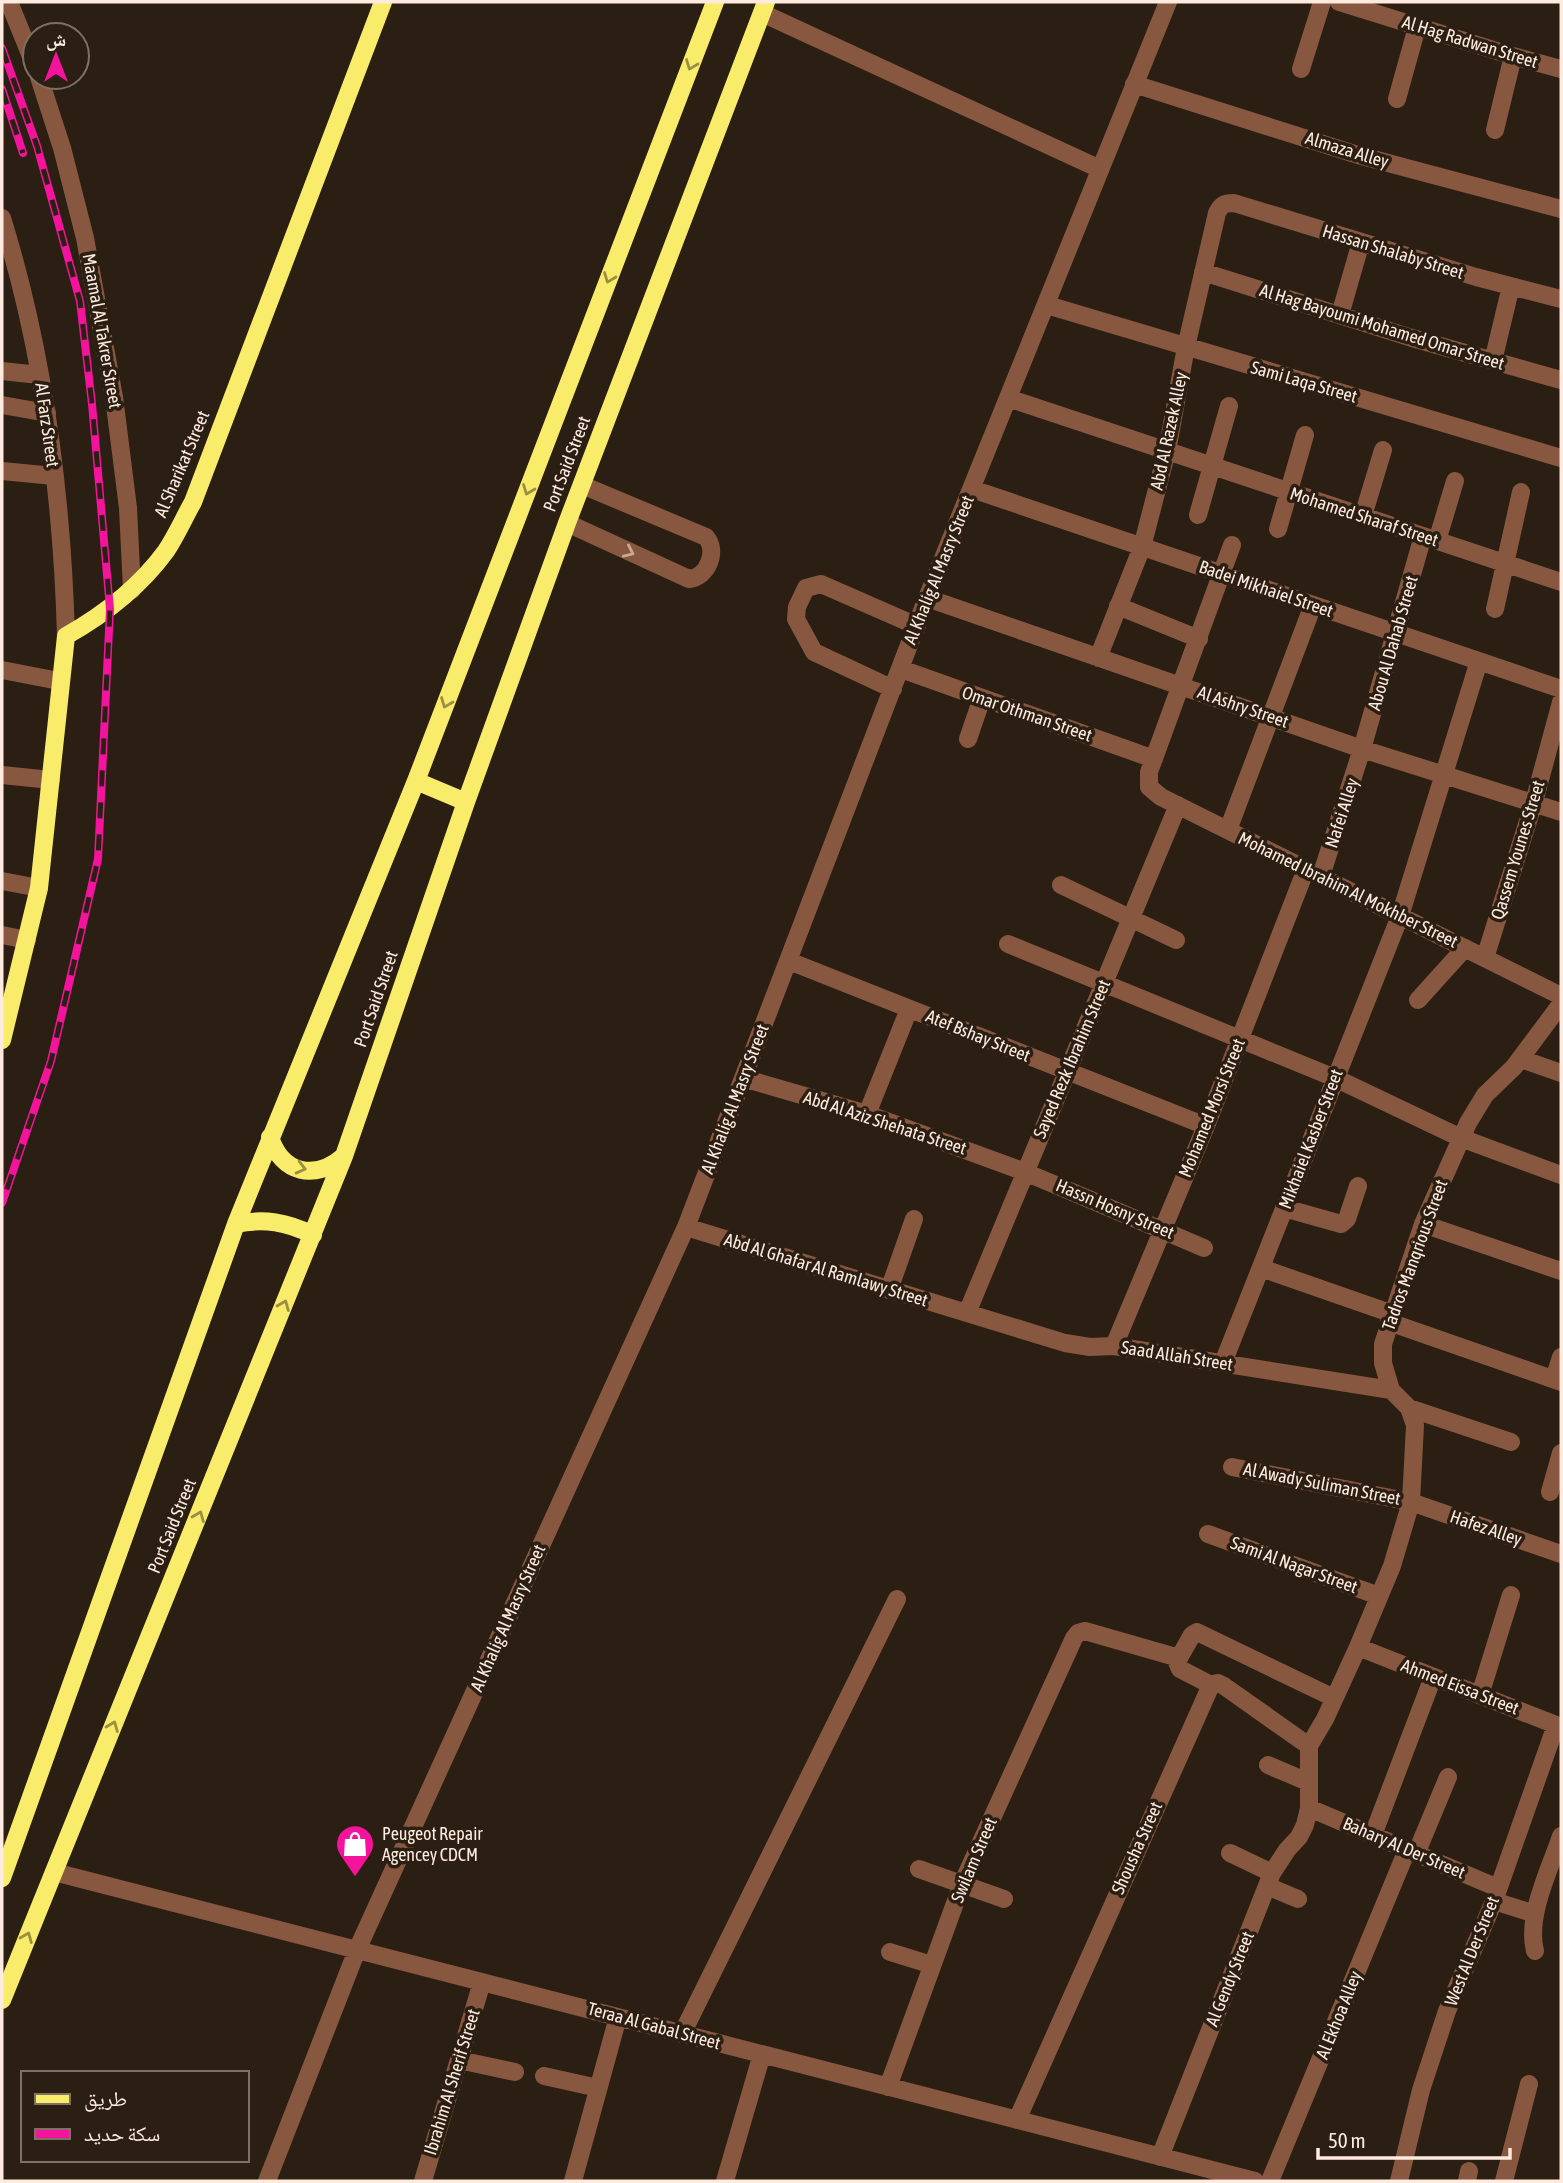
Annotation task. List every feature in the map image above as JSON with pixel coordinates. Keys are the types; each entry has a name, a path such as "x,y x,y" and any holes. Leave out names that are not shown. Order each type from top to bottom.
{"main road":[{"name":"Al Sharikat Street","path":"66,636 96,619 132,590 166,550 193,502 383,2"},
{"name":"Port Said Street","path":"2,1878 7,1848 236,1224 416,781 715,2"},
{"name":"Port Said Street","path":"2,2000 344,1156 466,802 567,523 764,8"},
{"path":"2,1040 8,990 27,940 39,888 59,681 66,636"},
{"path":"416,781 466,802"},
{"path":"270,1137 274,1150 283,1161 307,1172 321,1171 344,1156"},
{"path":"236,1224 267,1220 313,1235"}],"street":[{"path":"9,2 21,32"},
{"name":"Al Khalig Al Masry Street","path":"267,2181 357,1950 686,1227 927,598 1168,2"},
{"path":"1301,69 1322,2"},
{"name":"Al Hag Radwan Street","path":"1339,2 1561,69"},
{"path":"764,8 1100,169"},
{"path":"1397,99 1418,27"},
{"path":"1495,130 1513,56"},
{"name":"Almaza Alley","path":"1134,84 1358,155 1561,209"},
{"name":"Maamal Al Takrer Street","path":"44,91 62,148 85,238 112,385 128,508 132,590"},
{"name":"Hassan Shalaby Street","path":"1226,202 1234,202 1361,242 1561,299"},
{"name":"Abd Al Razek Alley","path":"1098,658 1142,547 1167,451 1186,347 1217,213 1226,202"},
{"name":"Al Farz Street","path":"2,218 10,268 47,413 62,561 66,636"},
{"path":"1340,315 1361,242"},
{"name":"Al Hag Bayoumi Mohamed Omar Street","path":"1203,272 1561,380"},
{"path":"1493,361 1511,286"},
{"name":"Sami Laqa Street","path":"1046,305 1561,458"},
{"path":"2,371 39,375"},
{"name":"Mohamed Sharaf Street","path":"1009,398 1561,582"},
{"path":"2,405 47,413"},
{"path":"1198,516 1229,406"},
{"path":"1278,529 1305,435"},
{"path":"1363,516 1383,450"},
{"path":"2,471 54,476"},
{"name":"Abou Al Dahab Street","path":"1362,749 1396,633 1430,539 1455,481"},
{"path":"567,523 689,579 703,574 711,556 712,549 706,537 582,485"},
{"name":"Badei Mikhaiel Street","path":"971,489 1561,689"},
{"path":"1495,610 1521,492"},
{"path":"1152,765 1232,545"},
{"path":"893,688 814,652 796,619 797,607 806,588 821,584 917,626"},
{"name":"Al Ashry Street","path":"927,598 1362,749 1561,812"},
{"path":"1228,830 1313,605"},
{"path":"1118,607 1199,639"},
{"name":"Mikhaiel Kasber Street","path":"1223,1363 1401,916 1479,661"},
{"name":"Omar Othman Street","path":"901,668 1152,765"},
{"path":"2,670 59,681"},
{"path":"968,739 982,698"},
{"name":"Qassem Younes Street","path":"1486,958 1534,803 1561,702"},
{"name":"Nafei Alley","path":"1314,873 1362,749"},
{"name":"Mohamed Ibrahim Al Mokhber Street","path":"1152,765 1149,787 1153,792 1561,996"},
{"path":"2,775 51,779"},
{"name":"Sayed Rezk Ibrahim Street","path":"967,1313 1178,805"},
{"name":"Mohamed Morsi Street","path":"1114,1346 1240,1038 1314,873"},
{"path":"2,881 39,888"},
{"path":"1061,885 1176,940"},
{"path":"2,934 27,940"},
{"path":"1008,944 1335,1078 1461,1138 1561,1175"},
{"path":"1418,1000 1465,948"},
{"name":"Atef Bshay Street","path":"789,961 1206,1126"},
{"name":"Tadros Manqrious Street","path":"1391,1390 1383,1363 1383,1344 1423,1224 1461,1138 1485,1096 1521,1059 1561,1004"},
{"path":"867,1114 909,1009"},
{"path":"1521,1059 1561,1073"},
{"name":"Abd Al Aziz Shehata Street","path":"743,1078 867,1114 1026,1172"},
{"name":"Hassn Hosny Street","path":"1026,1172 1205,1248"},
{"path":"1284,1208 1341,1224 1347,1219 1358,1186"},
{"path":"889,1290 914,1219"},
{"path":"1423,1224 1561,1271"},
{"name":"Abd Al Ghafar Al Ramlawy Street","path":"686,1227 967,1313"},
{"path":"1261,1268 1558,1381 1561,1357"},
{"name":"Saad Allah Street","path":"967,1313 1065,1343 1090,1347 1114,1346 1391,1390"},
{"path":"1309,1808 1309,1746 1358,1647 1392,1566 1411,1502 1415,1424 1409,1408 1391,1390"},
{"path":"1409,1408 1511,1442"},
{"path":"1550,1492 1561,1453"},
{"name":"Al Awady Suliman Street","path":"1232,1467 1411,1502"},
{"name":"Hafez Alley","path":"1411,1502 1561,1554"},
{"name":"Sami Al Nagar Street","path":"1208,1534 1379,1596"},
{"path":"1480,1695 1511,1595"},
{"path":"682,2034 897,1599"},
{"name":"Swilam Street","path":"888,2087 961,1884 1074,1638 1085,1631 1179,1658"},
{"path":"1309,1746 1224,1686 1211,1685 1180,1669 1177,1662 1179,1658 1192,1635 1197,1632 1334,1698"},
{"name":"Ahmed Eissa Street","path":"1358,1647 1559,1726"},
{"path":"1373,1835 1433,1677"},
{"name":"Shousha Street","path":"1017,2120 1211,1685"},
{"name":"West Al Der Street","path":"1399,2181 1421,2090 1447,2011 1496,1895 1559,1726"},
{"path":"1268,1765 1308,1782"},
{"name":"Al Ekhoa Alley","path":"1270,2181 1412,1852 1448,1777"},
{"name":"Bahary Al Der Street","path":"1309,1808 1412,1852 1535,1914"},
{"name":"Al Gendy Street","path":"1160,2157 1269,1880 1287,1850 1299,1837 1309,1808"},
{"path":"1535,1951 1532,1939 1535,1914 1560,1844"},
{"path":"1230,1853 1298,1899"},
{"path":"919,1869 1004,1899"},
{"name":"Teraa Al Gabal Street","path":"54,1872 1255,2181"},
{"path":"890,1952 932,1965"},
{"name":"Ibrahim Al Sherif Street","path":"423,2181 482,1982"},
{"path":"573,2181 618,2017"},
{"path":"726,2181 762,2054"},
{"path":"459,2060 515,2072"},
{"path":"544,2076 598,2088"},
{"path":"1504,2181 1529,2084"}],"railway":[{"path":"2,48 37,146 80,301 110,609 98,859 51,1061 2,1203"},
{"path":"2,89 23,153"}],"place":[{"name":"Peugeot Repair Agencey CDCM","path":"355,1878"}]}
